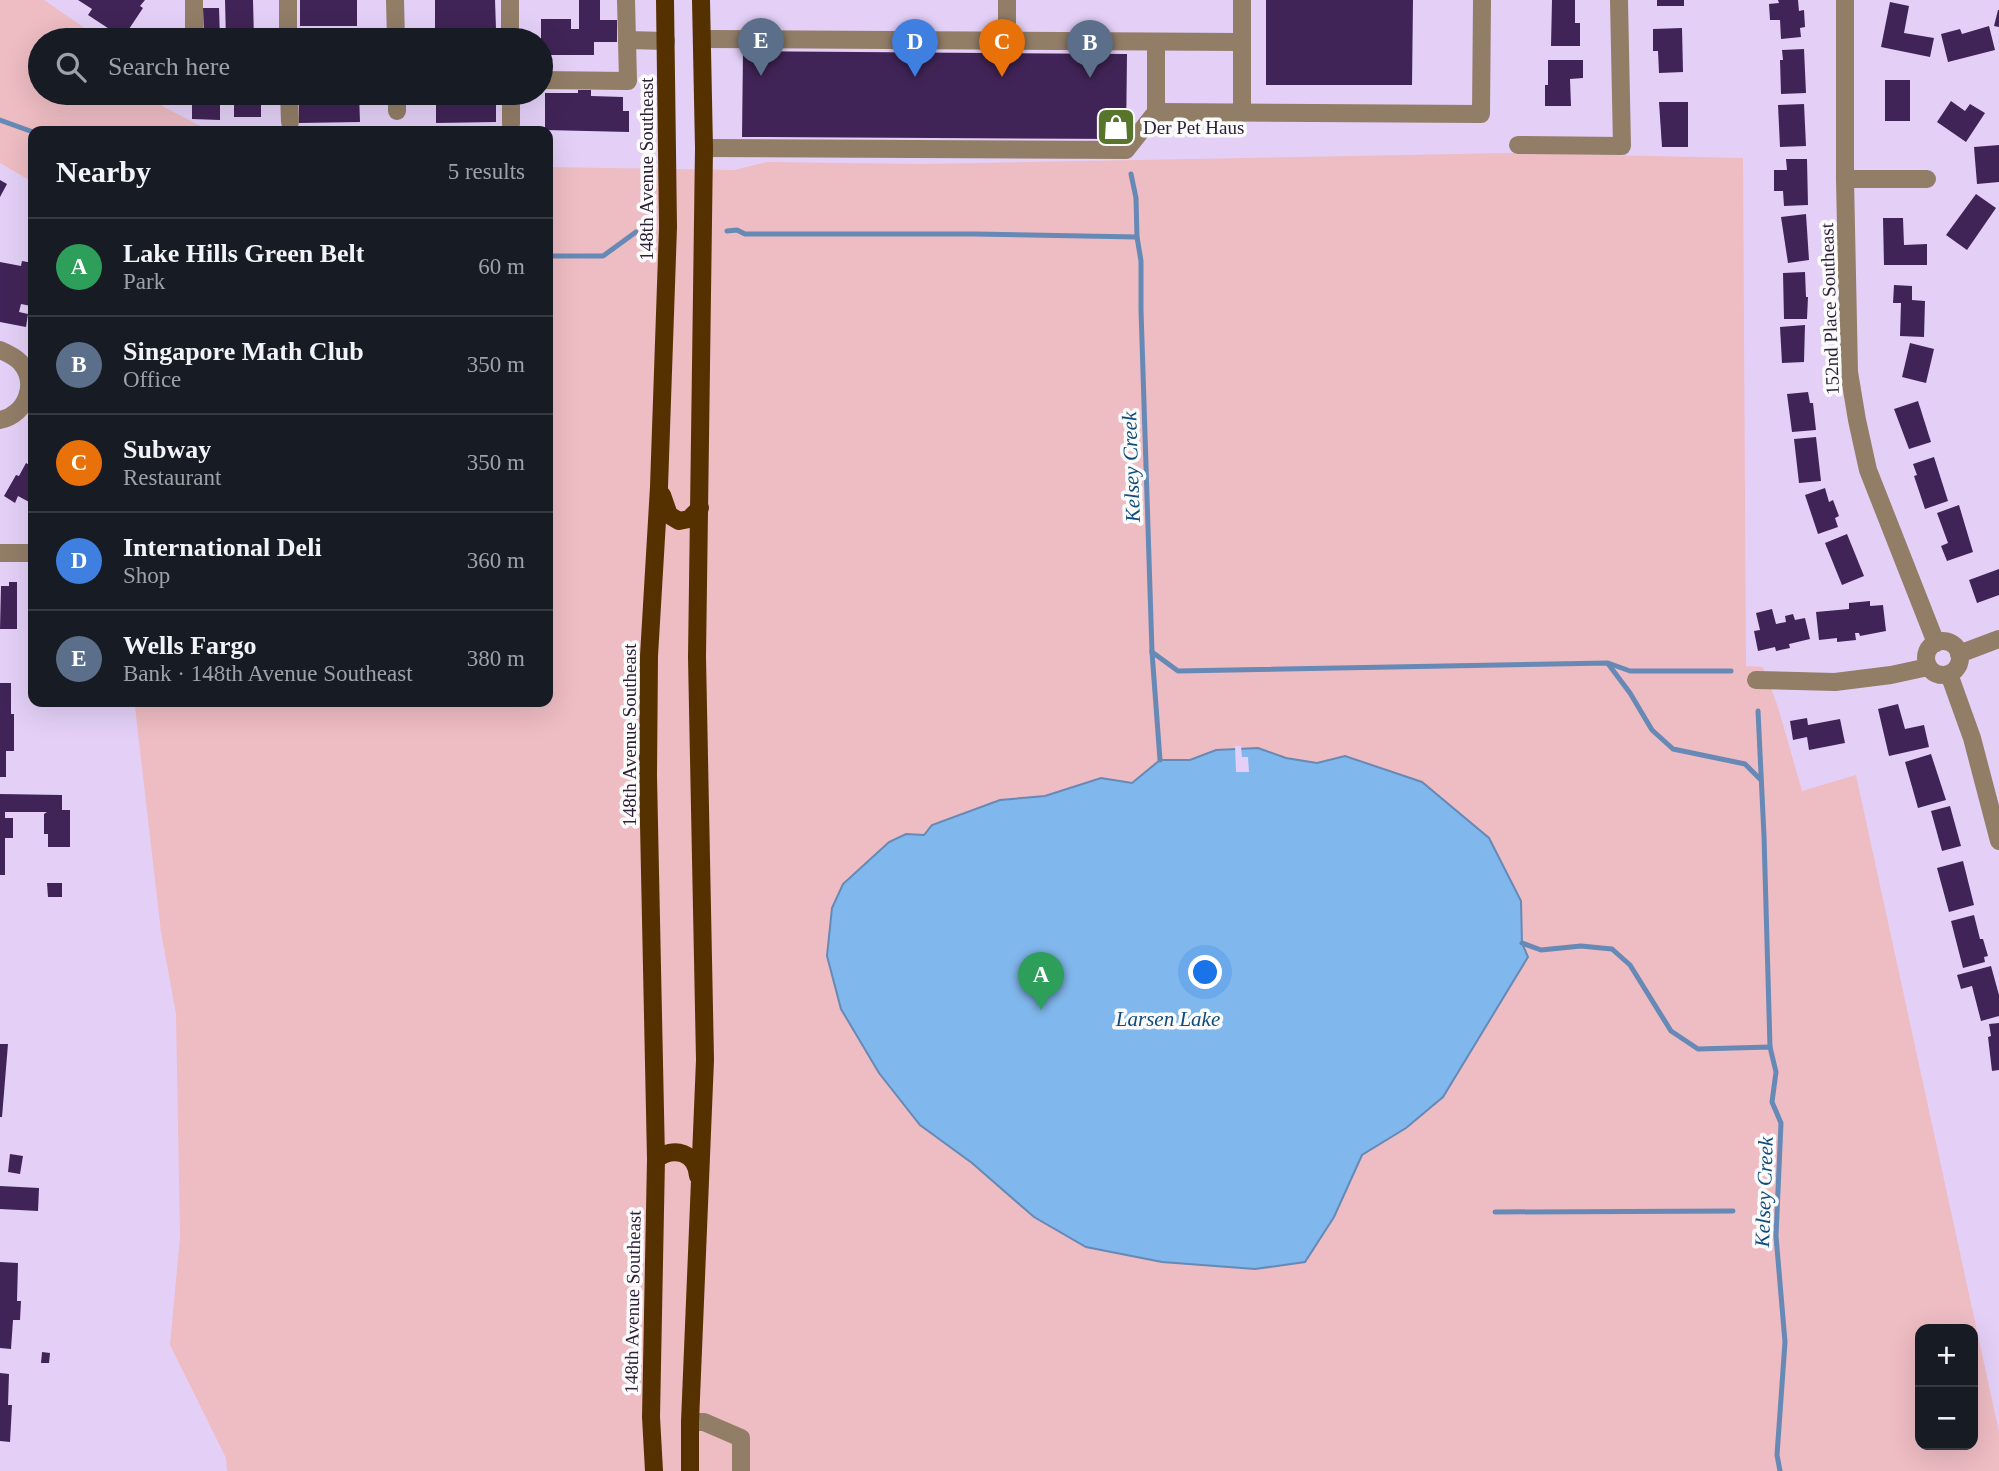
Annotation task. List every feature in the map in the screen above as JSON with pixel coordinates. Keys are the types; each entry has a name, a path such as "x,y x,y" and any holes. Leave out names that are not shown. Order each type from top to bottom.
{"main road":[{"name":"148th Avenue Southeast","path":"654,1471 651,1417 656,1159 648,776 649,656 659,488 668,227 665,0"},
{"path":"690,1471 705,1060 697,657 705,148 701,0"},
{"path":"659,488 666,509 674,520 685,521 694,516 700,508"},
{"path":"656,1159 664,1153 675,1151 686,1154 694,1161 701,1200"}],"street":[{"path":"194,0 194,28"},
{"path":"288,0 288,28"},
{"path":"395,0 396,28"},
{"path":"510,0 510,28"},
{"path":"553,80 628,81 626,0"},
{"path":"1007,0 1007,41"},
{"path":"1242,0 1242,113"},
{"path":"1156,112 1481,114 1482,0"},
{"path":"1518,145 1622,146 1619,0"},
{"name":"152nd Place Southeast","path":"1845,0 1849,372 1868,470 1936,643"},
{"path":"702,39 1242,42"},
{"path":"627,40 666,41"},
{"path":"705,148 1126,150 1156,112 1156,42"},
{"path":"289,105 290,121"},
{"path":"397,105 397,111"},
{"path":"511,105 512,124"},
{"path":"1845,179 1927,179"},
{"path":"0,350 19,361 28,379"},
{"path":"0,420 17,412 28,395"},
{"path":"0,553 28,553"},
{"path":"1959,654 1999,639"},
{"path":"1948,642 1959,654 1957,668 1949,674 1937,674 1926,662 1928,651 1936,643 1948,642"},
{"path":"1756,680 1835,682 1928,667"},
{"path":"1949,674 1972,738 1999,841"},
{"path":"690,1422 704,1422 741,1438 741,1471"}],"shaded area":[{"path":"0,0 44,0 85,28 28,28 28,105 163,105 200,126 28,126 28,179 0,163"},
{"path":"1510,153 1743,158 1746,666 1763,667 1778,707 1802,791 1856,775 1975,1324 1915,1324 1915,1450 1978,1450 1978,1336 1999,1432 1999,1471 227,1471 226,1458 170,1345 180,1237 176,1014 161,932 135,707 553,707 553,167 734,170 767,162 924,164"}],"water":[{"name":"Larsen Lake","path":"1258,748 1286,758 1317,763 1345,756 1422,782 1489,838 1521,901 1522,943 1528,957 1443,1097 1406,1128 1362,1155 1334,1217 1305,1262 1255,1269 1162,1262 1086,1247 1034,1217 972,1163 920,1125 879,1073 841,1009 827,956 832,908 843,884 889,842 906,834 924,835 932,825 1000,800 1045,796 1101,778 1132,783 1160,760 1190,760 1216,750"}],"pier":[{"path":"1235,746 1241,746 1242,757 1248,757 1249,772 1236,772"}],"building":[{"path":"78,0 145,0 130,28 108,28 88,15 92,9"},
{"path":"225,0 253,0 254,28 226,28"},
{"path":"300,0 357,0 357,26 300,26"},
{"path":"435,0 495,0 496,28 435,28"},
{"path":"579,0 600,0 600,20 617,20 617,42 594,42 594,55 553,55 553,28 541,28 541,19 571,19 571,29 579,29"},
{"path":"1266,0 1413,0 1412,85 1266,85"},
{"path":"1552,0 1575,0 1575,23 1580,23 1580,46 1551,46"},
{"path":"1657,0 1684,0 1684,6 1657,6"},
{"path":"1778,0 1798,0 1799,11 1804,10 1805,27 1800,28 1801,37 1781,39 1780,20 1770,20 1769,4 1779,3"},
{"path":"1890,2 1909,6 1904,33 1934,38 1930,57 1881,47"},
{"path":"203,8 219,8 220,28 204,28"},
{"path":"1999,10 1999,27 1994,26"},
{"path":"1989,26 1995,50 1948,62 1941,34 1960,29 1962,34"},
{"path":"1682,28 1683,72 1659,73 1658,51 1653,51 1653,29"},
{"path":"1804,49 1806,93 1781,94 1782,50"},
{"path":"743,51 1127,54 1126,139 742,137"},
{"path":"1548,60 1583,60 1583,78 1570,79 1571,106 1545,106"},
{"path":"1885,80 1910,80 1910,121 1885,121"},
{"path":"578,90 591,90 591,96 623,97 623,111 629,111 629,132 553,130 553,126 545,126 545,105 553,105 553,93 578,93"},
{"path":"1951,101 1965,111 1970,104 1985,113 1966,142 1937,122"},
{"path":"1659,102 1688,102 1688,147 1662,147"},
{"path":"1804,104 1806,146 1780,147 1778,105"},
{"path":"192,105 220,105 220,120 192,119"},
{"path":"234,105 261,105 261,117 234,117"},
{"path":"299,105 359,105 360,122 299,123"},
{"path":"436,105 496,105 496,122 436,123"},
{"path":"1999,145 1999,182 1977,184 1974,147"},
{"path":"1786,159 1807,159 1808,205 1784,206 1783,191 1774,191 1774,170 1787,170"},
{"path":"0,180 7,184 0,197"},
{"path":"1976,194 1996,208 1967,250 1946,235"},
{"path":"1806,214 1809,260 1788,263 1781,217"},
{"path":"1883,218 1903,218 1904,245 1927,244 1927,265 1884,265"},
{"path":"22,261 28,262 28,305 21,304 19,312 28,314 26,327 0,322 0,262 21,266"},
{"path":"1805,272 1807,319 1784,319 1783,273"},
{"path":"1894,285 1912,286 1912,300 1925,301 1924,337 1900,336 1901,303 1893,303"},
{"path":"1805,325 1804,362 1782,363 1780,327"},
{"path":"1910,343 1934,349 1926,383 1902,377"},
{"path":"1808,392 1810,403 1813,403 1816,430 1792,432 1787,394"},
{"path":"1918,401 1931,442 1909,449 1894,409"},
{"path":"1816,437 1821,481 1799,483 1794,439"},
{"path":"1934,457 1948,501 1925,509 1914,476 1917,475 1913,464"},
{"path":"26,463 28,464 28,501 18,496 15,503 4,496 16,475 19,476"},
{"path":"1825,488 1829,502 1833,500 1839,516 1835,518 1838,527 1818,534 1805,495"},
{"path":"1959,505 1973,552 1947,561 1941,546 1948,543 1937,513"},
{"path":"1847,534 1864,576 1842,585 1825,543"},
{"path":"1999,569 1999,595 1977,603 1969,580"},
{"path":"9,582 17,582 17,629 0,629 1,586 9,586"},
{"path":"1870,601 1870,606 1883,605 1886,631 1860,636 1855,633 1856,640 1819,640 1816,612 1849,609 1849,603"},
{"path":"1772,609 1776,624 1786,622 1785,616 1793,614 1795,620 1805,618 1810,639 1789,644 1790,648 1776,651 1775,647 1758,651 1754,631 1760,630 1756,613"},
{"path":"0,683 11,683 11,714 14,714 14,751 6,751 6,777 0,777"},
{"path":"1898,704 1905,729 1924,725 1929,747 1889,756 1878,709"},
{"path":"1807,718 1808,725 1840,719 1845,743 1809,750 1807,737 1793,740 1790,721"},
{"path":"1931,754 1946,800 1918,808 1905,762"},
{"path":"0,794 62,795 62,810 70,810 70,847 48,847 48,834 44,834 44,814 47,812 5,812 5,818 13,818 13,838 5,838 5,875 0,875"},
{"path":"1950,806 1961,846 1942,851 1931,811"},
{"path":"1963,861 1974,905 1949,912 1937,868"},
{"path":"47,883 62,883 62,897 48,897"},
{"path":"1974,915 1988,956 1984,957 1985,962 1963,968 1951,921"},
{"path":"1991,966 1999,995 1999,1016 1981,1021 1972,986 1961,989 1957,975"},
{"path":"1999,1023 1999,1070 1992,1071 1989,1024"},
{"path":"0,1044 8,1044 2,1117 0,1117"},
{"path":"10,1154 23,1156 20,1174 8,1172"},
{"path":"0,1186 39,1188 38,1211 0,1209"},
{"path":"0,1262 18,1263 17,1301 21,1301 20,1320 13,1320 11,1349 0,1348"},
{"path":"42,1352 50,1353 49,1363 41,1363"},
{"path":"0,1373 9,1374 8,1405 12,1405 10,1442 0,1441"}],"waterway":[{"path":"0,120 28,130"},
{"name":"Kelsey Creek","path":"1131,174 1136,198 1141,261 1152,652 1160,760"},
{"path":"727,231 737,230 745,234 1137,237"},
{"path":"553,256 603,256 636,232"},
{"path":"1152,652 1178,671 1608,663 1630,671 1731,671"},
{"path":"1609,665 1652,730 1673,749 1745,764 1761,780"},
{"path":"1758,711 1770,1047"},
{"name":"Kelsey Creek","path":"1522,943 1541,950 1581,946 1612,949 1630,965 1671,1031 1698,1049 1770,1047 1776,1072 1772,1102 1781,1123 1776,1236 1785,1342 1777,1455 1780,1471"},
{"path":"1495,1212 1733,1211"}],"place":[{"name":"Wells Fargo","path":"761,76"},
{"name":"International Deli","path":"915,77"},
{"name":"Subway","path":"1002,77"},
{"name":"Singapore Math Club","path":"1090,78"},
{"name":"Der Pet Haus","path":"1116,127"},
{"name":"Lake Hills Green Belt","path":"1041,1010"}]}
